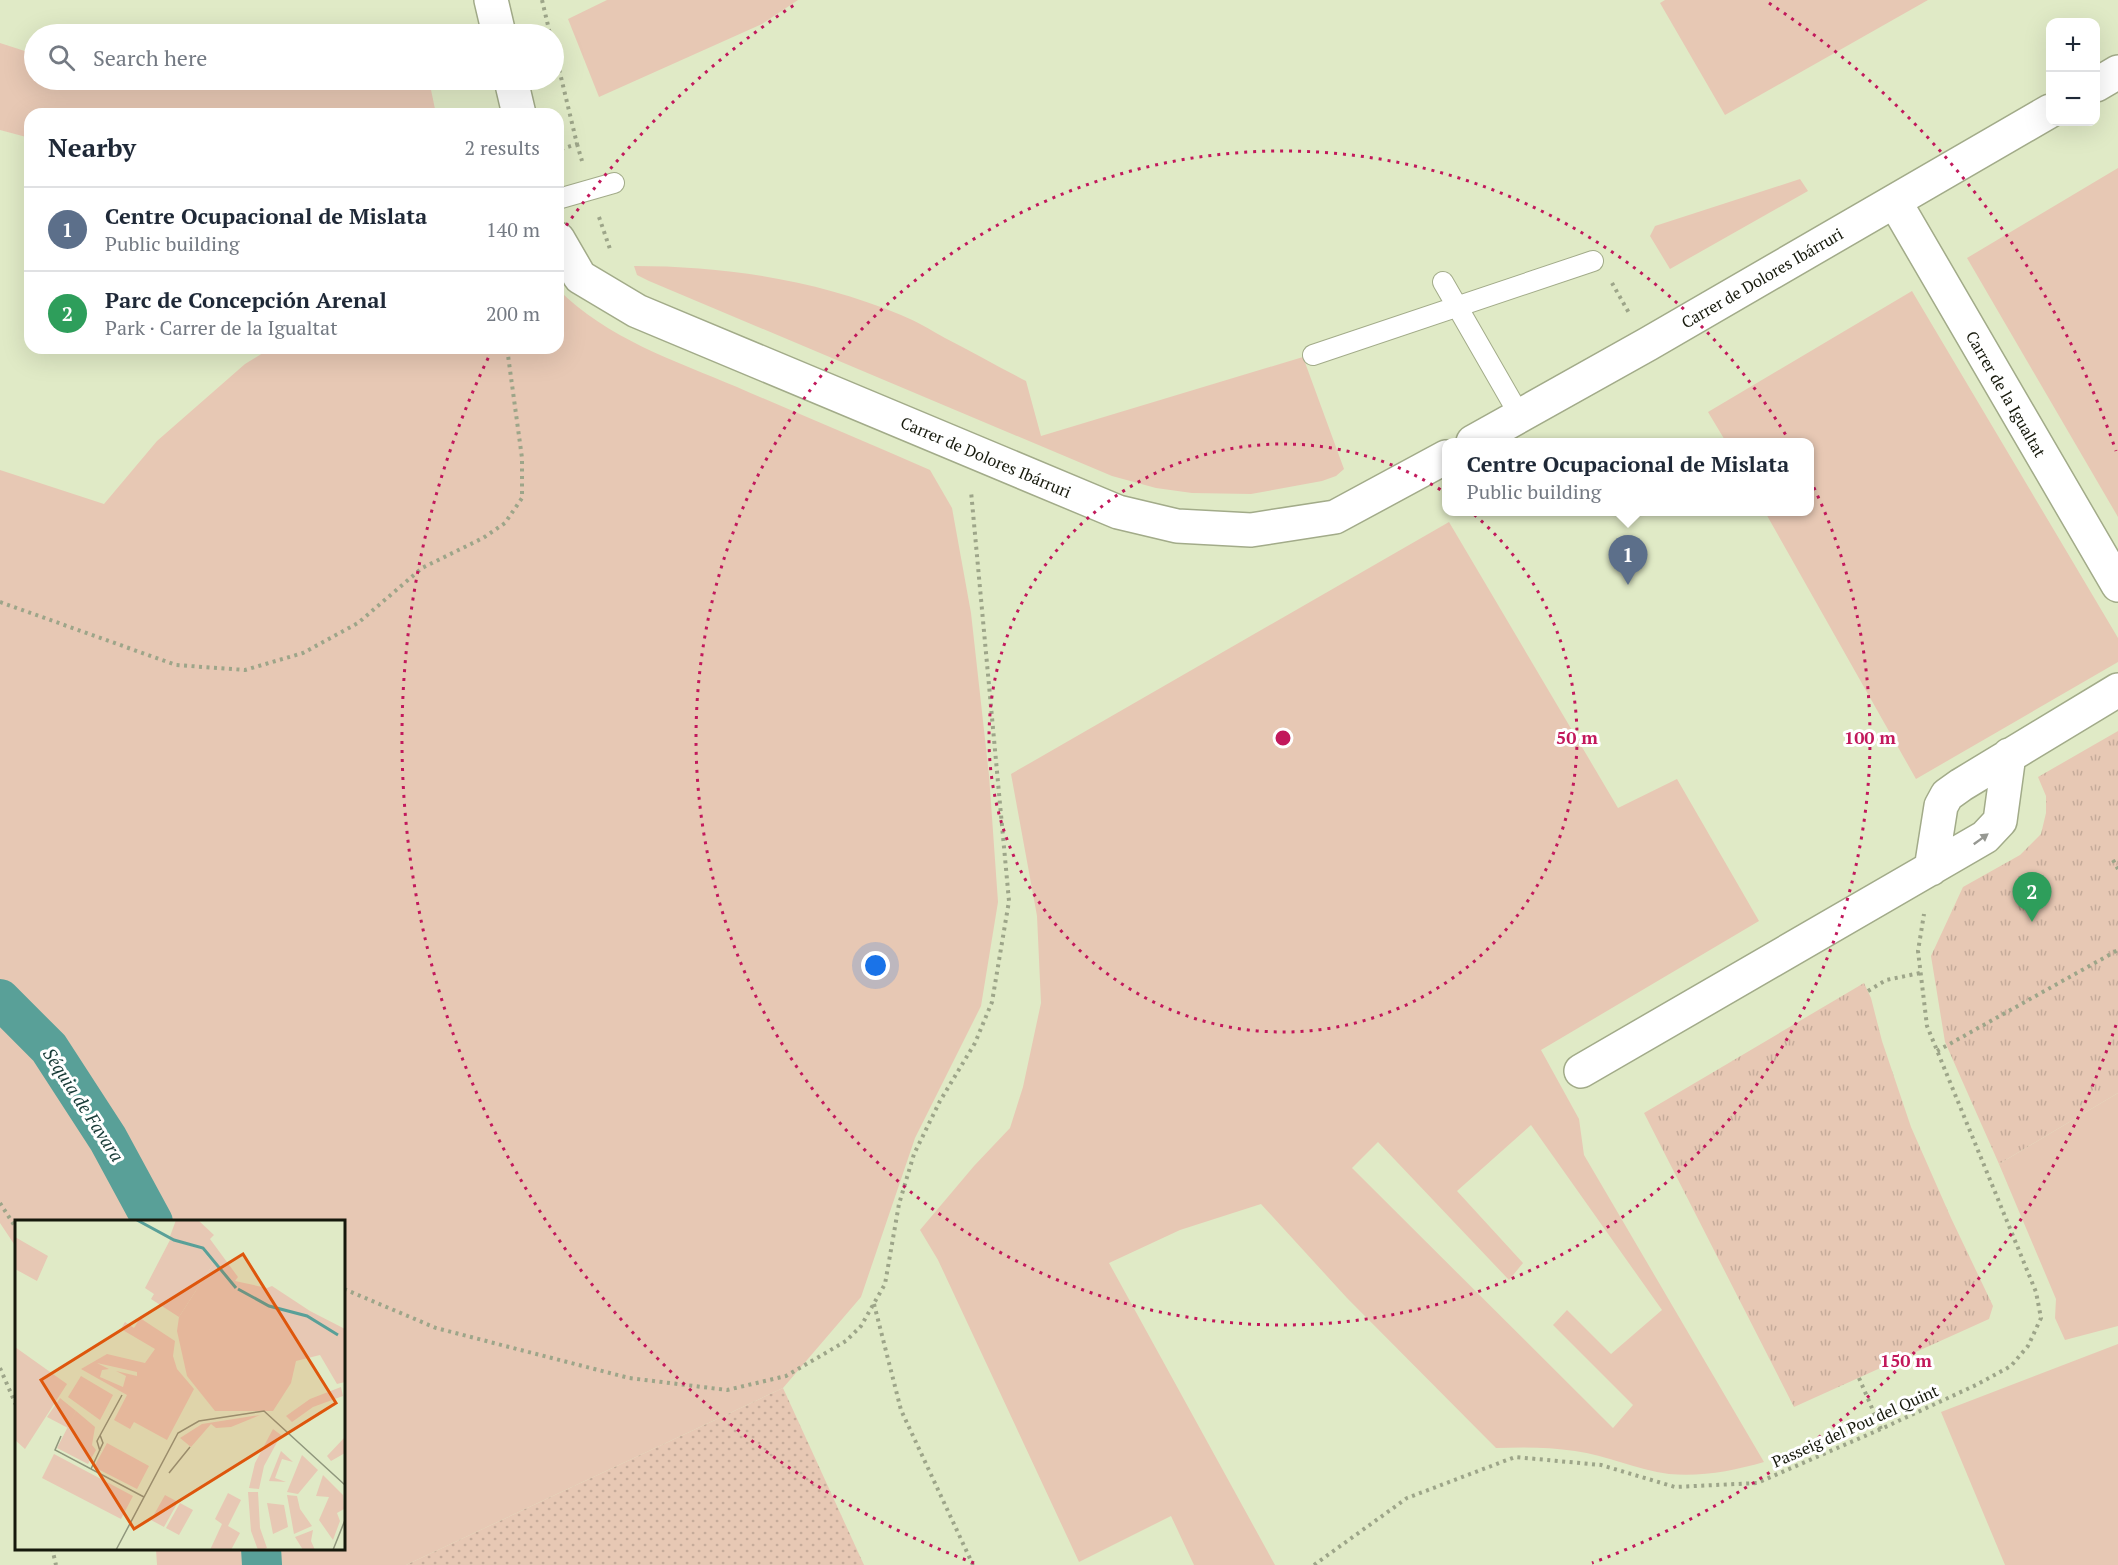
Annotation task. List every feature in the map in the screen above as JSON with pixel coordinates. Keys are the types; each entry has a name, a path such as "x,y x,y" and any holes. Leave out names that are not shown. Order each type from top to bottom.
{"street":[{"path":"491,0 497,24"},
{"path":"2100,83 2118,72"},
{"path":"513,90 518,108"},
{"name":"Carrer de Dolores Ibárruri","path":"1480,438 2046,113"},
{"name":"Carrer de la Igualtat","path":"1895,202 2118,585"},
{"name":"Carrer de Dolores Ibárruri","path":"564,249 580,277 637,311 1118,512 1177,526 1251,530 1335,517 1442,459"},
{"path":"1931,869 1941,806 1947,795 1961,784 2118,690"},
{"path":"1581,1071 1985,837 2000,821 2009,755"}],"lane":[{"path":"564,197 614,183"},
{"path":"1313,355 1593,261"},
{"path":"1443,282 1520,416"}],"path":[{"path":"542,0 548,24"},
{"path":"564,90 590,190 614,260"},
{"path":"564,148 577,144"},
{"path":"0,603 176,665 245,670 303,653 358,623 422,568 483,538 505,523 522,498 522,458 508,354"},
{"path":"345,1289 447,1331 629,1378 727,1390 786,1377 846,1341 861,1326 885,1284 899,1204 914,1154 940,1101 975,1043 992,1002 1009,901 967,449"},
{"path":"2113,860 2118,869"},
{"name":"Passeig del Pou del Quint","path":"1314,1565 1407,1498 1515,1457 1601,1465 1675,1487 1757,1483 1881,1429 1976,1385 2011,1366 2028,1346 2041,1318 2036,1292 1927,1026 1918,951 1931,869"},
{"path":"1938,1051 2118,950"},
{"path":"1868,991 1886,980 1920,973"},
{"path":"0,1203 15,1226"},
{"path":"874,1303 901,1410 973,1565"},
{"path":"0,1368 15,1403"},
{"path":"1858,1378 1881,1429"},
{"path":"52,1550 56,1565"}],"green space":[{"path":"607,0 798,0 762,24 599,97 568,19"},
{"path":"1665,0 1928,0 1725,115 1660,3"},
{"path":"0,43 24,51 24,90 431,90 435,108 24,108 24,136 0,130"},
{"path":"2118,168 2118,517 1967,258"},
{"path":"1800,179 1808,191 1670,269 1650,236 1655,226"},
{"path":"634,266 702,269 770,277 837,293 901,315 1026,381 1041,436 1303,357 1344,469 1336,476 1322,481 1251,494 1192,493 1156,488 1112,476 649,281 637,275"},
{"path":"1912,291 2118,638 2118,662 1916,779 1767,516 1814,516 1814,438 1724,438 1708,412"},
{"path":"564,294 598,321 642,347 930,470 952,508 971,613 989,775 998,902 981,1006 915,1138 861,1297 783,1388 406,1565 157,1565 156,1550 345,1550 345,1220 15,1220 15,1246 0,1223 0,470 104,504 157,441 245,364 261,354 564,354"},
{"path":"1449,522 1618,808 1677,779 1759,921 1541,1050 1579,1119 1584,1155 1764,1462 1717,1472 1681,1475 1657,1472 1575,1451 1496,1448 1347,1298 1261,1204 1180,1230 1109,1263 1275,1565 1194,1565 1171,1516 1079,1562 938,1260 920,1230 974,1166 1010,1128 1023,1087 1041,1003 1037,916 1011,774","holes":["1531,1125 1662,1310 1611,1354 1567,1310 1553,1325 1633,1405 1613,1428 1352,1168 1378,1142 1509,1280 1523,1263 1457,1191"]},
{"path":"2118,731 2118,1093 1999,1164 1945,1042 1931,956 1963,887 2020,855 2041,834 2046,813 2046,796 2038,777"},
{"path":"1864,983 1871,998 1882,1041 1911,1127 1993,1306 1989,1319 1794,1407 1644,1113"},
{"path":"2118,1093 2118,1326 2065,1340 2055,1318 2056,1299 1999,1164"},
{"path":"2118,1344 2118,1565 2005,1565 1941,1412"},
{"path":"783,1388 864,1565 406,1565"}],"waterway":[{"name":"Séquia de Favara","path":"0,999 49,1048 108,1139 152,1220"},
{"name":"Séquia de Favara","path":"261,1550 262,1565"}],"place":[{"name":"Centre Ocupacional de Mislata","path":"1628,585"},
{"name":"Parc de Concepción Arenal","path":"2032,922"}]}
